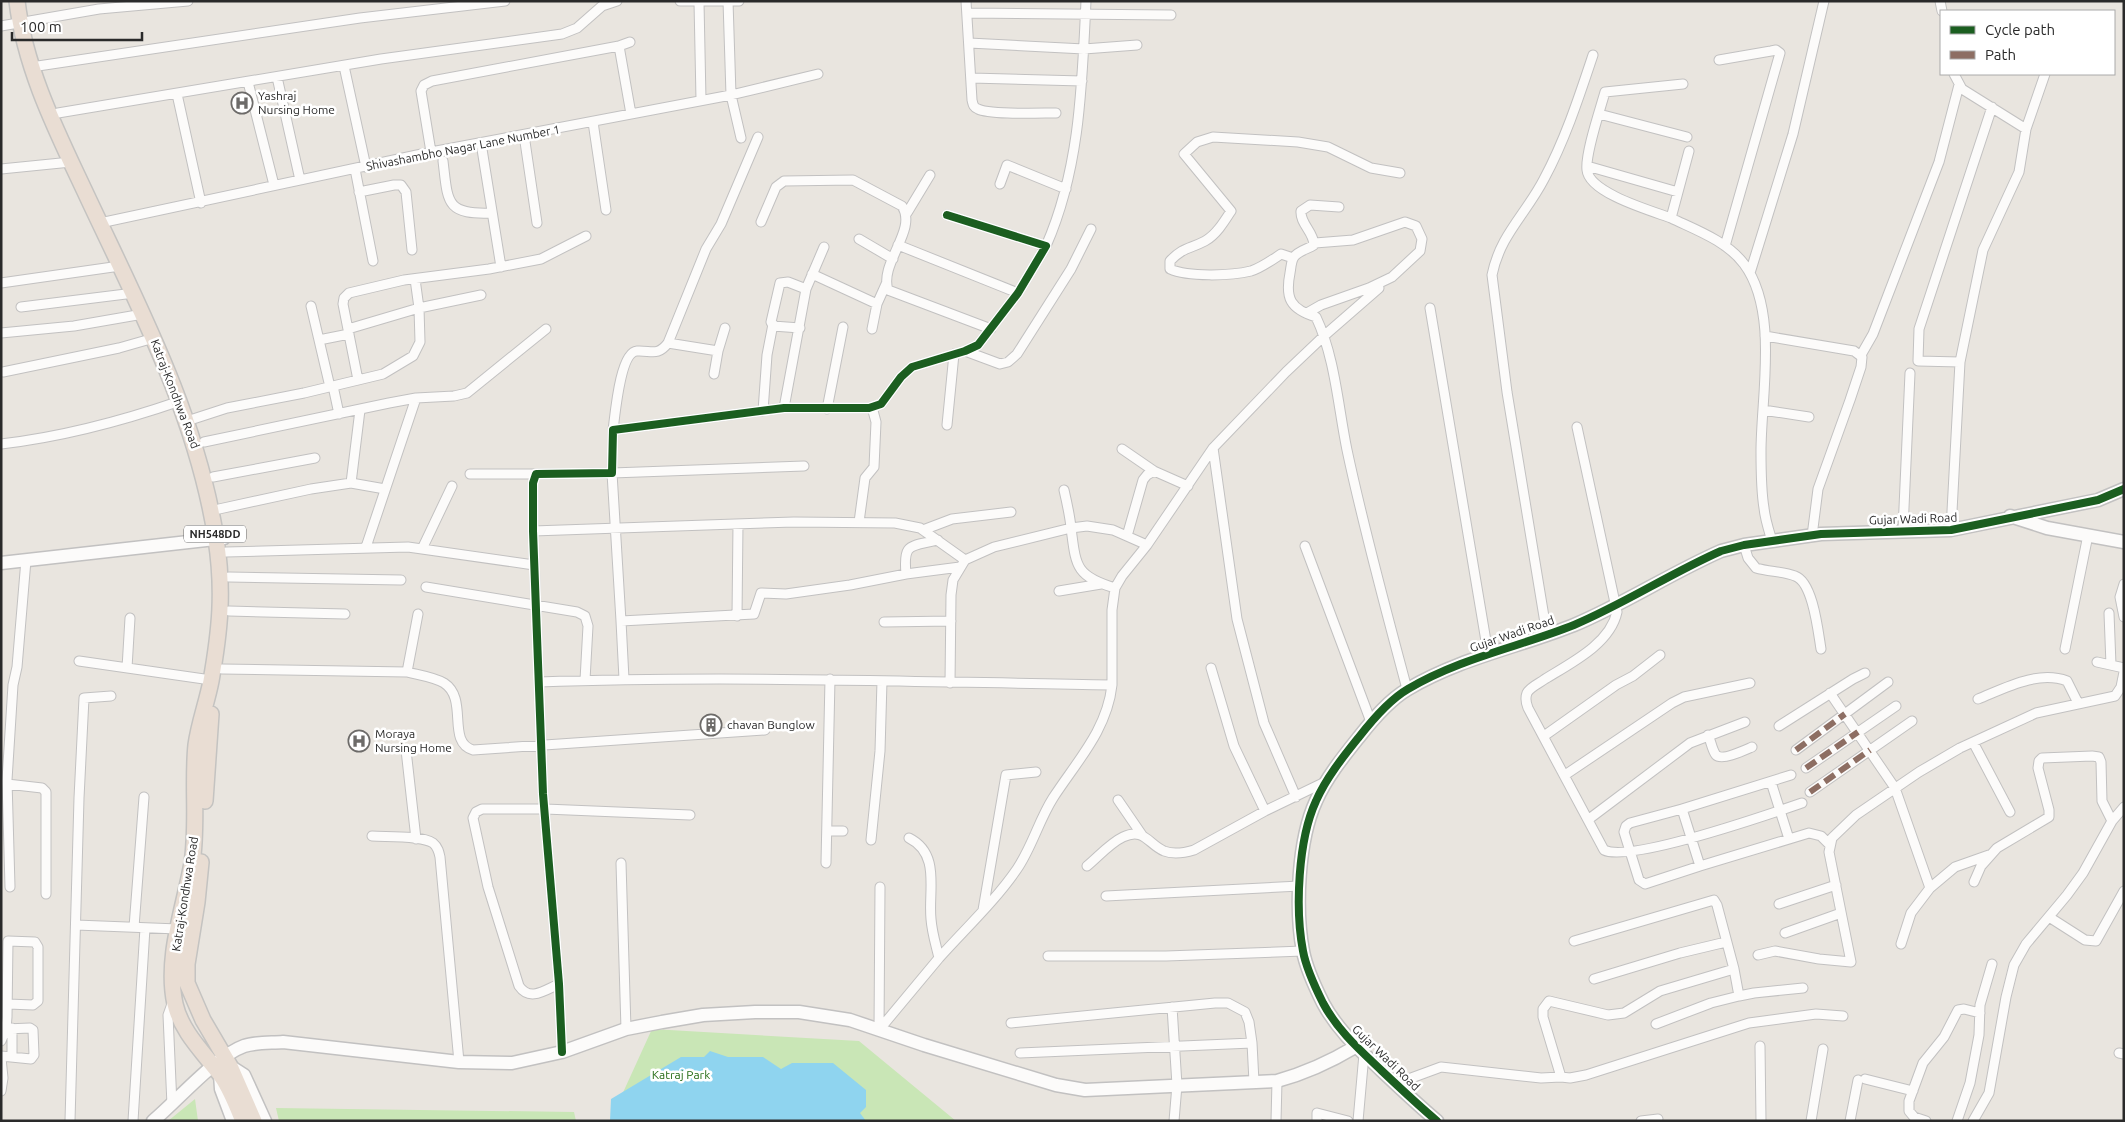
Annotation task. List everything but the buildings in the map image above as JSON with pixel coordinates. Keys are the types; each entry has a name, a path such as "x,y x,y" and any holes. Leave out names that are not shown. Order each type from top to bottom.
{"highway":[{"name":"Katraj-Kondhwa Road","path":"17,1 38,66 104,222 120,266 144,314 180,401 204,442 219,509 222,543 222,611 211,680 197,740 194,849 173,965 176,1010 187,1033 226,1072"},
{"name":"NH548DD","path":"24,24 26,1"},
{"name":"Katraj-Kondhwa Road","path":"24,24 33,74 71,162 104,222 163,341 191,419 195,444 222,543 229,577 229,611 222,669 211,712 197,902 187,964 187,983 226,1072"},
{"name":"NH548DD","path":"226,1072 243,1121"},
{"name":"NH548DD","path":"226,1072 254,1121"}],"street":[{"path":"1,26 24,24 99,9 188,1"},
{"path":"38,66 360,18 505,1"},
{"path":"58,113 344,66 562,34 577,28 601,4 617,1"},
{"path":"680,1 739,1"},
{"path":"966,1 974,107 978,110 1056,113"},
{"path":"614,430 784,408 852,409 872,407 881,404 900,377 912,367 965,351 978,345 1018,293 1046,246 1056,222 1073,156 1082,80 1086,1"},
{"path":"1750,272 1793,134 1824,1"},
{"path":"699,2 701,100"},
{"path":"728,2 731,95 741,138"},
{"path":"966,13 1171,15"},
{"path":"432,152 421,91 424,84 619,46 630,42"},
{"path":"968,44 1084,49 1137,45"},
{"path":"619,46 631,114"},
{"path":"1719,60 1776,50 1780,53 1725,246"},
{"path":"1547,635 1507,392 1492,275 1495,260 1503,242 1543,182 1558,153 1577,103 1592,55"},
{"path":"344,66 366,167"},
{"name":"Shivashambho Nagar Lane Number 1","path":"104,222 201,203 274,185 432,152 731,95 818,74"},
{"path":"1954,75 1962,89 2026,129"},
{"path":"1951,530 1960,362 1983,250 2019,172 2026,129 2045,75"},
{"path":"277,77 300,180"},
{"path":"971,78 1082,80"},
{"path":"248,82 274,185"},
{"path":"1683,84 1605,92 1587,166 1589,177 1613,196 1671,218 1725,246 1744,263 1750,272 1762,304 1765,336 1761,451 1764,509 1772,542"},
{"path":"1812,536 1818,489 1858,375 1861,355 1873,334 1939,162 1959,85"},
{"path":"177,94 201,203"},
{"path":"1960,362 1918,361 1919,329 1992,108"},
{"path":"1599,114 1687,137"},
{"path":"2015,121 2029,119"},
{"path":"593,122 606,210"},
{"path":"524,135 537,223"},
{"path":"624,678 612,473 614,430 620,379 628,357 632,352 657,352 663,350 668,344 706,249 721,224 758,137"},
{"path":"1293,258 1281,254 1251,271 1220,274 1178,272 1170,268 1170,260 1180,250 1206,241 1222,226 1231,211 1184,154 1188,148 1197,142 1212,137 1298,142 1328,147 1371,168 1400,173"},
{"path":"481,143 501,267"},
{"path":"1671,218 1689,151"},
{"path":"443,161 448,197 452,204 466,212 492,213"},
{"path":"1,169 71,162"},
{"path":"1000,184 1007,165 1066,189"},
{"path":"1587,166 1678,192"},
{"path":"355,169 373,261"},
{"path":"930,175 907,213 906,222 886,275 888,290 991,329"},
{"path":"761,222 776,187 784,181 793,180 853,180 902,206 907,213"},
{"path":"359,192 401,185 406,192 412,250"},
{"path":"1314,243 1302,218 1301,211 1310,205 1339,207"},
{"path":"947,215 1046,246"},
{"path":"1306,313 1321,305 1392,278 1420,251 1422,239 1416,226 1405,222 1353,240 1314,243 1314,245 1298,253 1293,258 1286,289 1288,299 1306,313 1316,317 1325,335 1347,450 1367,538 1407,689"},
{"path":"965,351 1000,364 1008,362 1017,354 1071,269 1091,229"},
{"path":"358,380 343,304 344,298 349,293 415,278 501,267 541,259 586,236"},
{"path":"859,239 893,259"},
{"path":"898,245 1018,293"},
{"path":"784,408 806,289 824,247"},
{"path":"1,283 120,266"},
{"path":"812,274 877,304"},
{"path":"191,419 258,401 331,387 384,374 412,356 420,342 419,308 415,278"},
{"path":"762,411 767,355 773,324 771,322 780,283 788,282 806,289"},
{"path":"872,328 877,304 886,284"},
{"path":"879,1030 1018,868 1043,814 1094,739 1110,701 1112,685 1112,610 1115,588 1213,448 1325,335 1380,288"},
{"path":"22,307 134,293"},
{"path":"319,340 419,308 481,295"},
{"path":"311,306 339,414"},
{"path":"1430,308 1488,653"},
{"path":"1,333 74,326 144,314"},
{"path":"773,324 778,327 800,328"},
{"path":"827,409 843,327"},
{"path":"714,374 724,328"},
{"path":"204,442 416,398 449,397 467,392 546,330"},
{"path":"1765,336 1854,351 1861,355"},
{"path":"3,372 100,352 154,338"},
{"path":"668,344 718,352"},
{"path":"946,425 954,354"},
{"path":"1903,530 1910,373"},
{"path":"366,547 416,398"},
{"path":"1,444 71,432 132,418 180,401"},
{"path":"859,522 865,478 874,468 876,422 872,407"},
{"path":"351,483 360,410"},
{"path":"1763,410 1810,417"},
{"path":"1577,427 1616,604 1616,619 1604,637 1569,664 1529,690 1526,695 1528,708 1604,850 1611,854 1631,852 1691,837 1802,803"},
{"path":"1213,448 1237,619 1264,723 1296,797"},
{"path":"1122,449 1154,472 1188,486"},
{"path":"212,477 315,458"},
{"path":"470,474 612,473 804,466"},
{"path":"1127,536 1143,480 1147,475 1154,472"},
{"path":"536,474 533,483 533,531 539,682 545,808 559,984 562,1052"},
{"path":"219,509 311,489 351,483 385,489"},
{"path":"422,549 452,486"},
{"name":"Gujar Wadi Road","path":"1437,1121 1360,1051 1323,1004 1309,973 1303,951 1300,886 1305,830 1315,802 1326,781 1371,722 1407,689 1437,674 1488,653 1547,635 1585,620 1721,551 1744,545 1812,536 1903,530 1951,530 1972,527 2010,516 2098,500 2124,489"},
{"path":"1064,490 1074,556 1081,570 1090,579 1115,588"},
{"path":"923,530 952,519 1011,512"},
{"path":"2010,516 2047,528 2124,542"},
{"path":"533,531 738,524 859,522 902,524 923,530 938,540 963,563"},
{"path":"737,616 738,524"},
{"path":"621,621 754,614 761,593 786,594 963,563 994,547 1071,528 1101,527 1146,545"},
{"path":"2065,649 2088,536"},
{"path":"906,574 905,553 908,548 938,540"},
{"path":"1,563 128,547 222,543 408,547 534,565"},
{"path":"1744,545 1748,558 1756,568 1794,576 1803,582 1810,597 1821,649"},
{"path":"1306,546 1371,722"},
{"path":"10,887 7,784 13,685 17,667 26,560"},
{"path":"950,683 954,580 963,563"},
{"path":"229,577 401,580"},
{"path":"1060,591 1102,584"},
{"path":"2124,584 2120,597 2124,617"},
{"path":"426,587 577,612 585,616 588,626 585,680"},
{"path":"229,611 345,614"},
{"path":"2109,613 2111,666"},
{"path":"407,672 418,614"},
{"path":"127,668 130,618"},
{"path":"884,622 951,621"},
{"path":"1544,736 1616,685 1633,676 1660,655"},
{"path":"79,661 211,680"},
{"path":"1758,955 1775,952 1851,962 1836,885 1830,844 1832,838 1850,820 1895,788 1934,763 1973,742 2036,713 2115,696 2123,687 2124,670 2097,662"},
{"path":"1211,668 1234,746 1265,811"},
{"path":"222,669 407,672 437,680 446,684 453,693 461,742 465,747 473,750 765,730"},
{"path":"1779,726 1865,673"},
{"path":"1978,699 2010,686 2048,677 2067,681 2078,703"},
{"path":"539,682 624,678 830,679 1112,685"},
{"path":"826,863 830,679"},
{"path":"871,840 880,751 882,681"},
{"path":"1796,750 1888,682"},
{"path":"1565,775 1684,697 1750,683"},
{"path":"1830,693 1895,788 1930,888"},
{"path":"70,1121 79,798 84,698 110,696"},
{"path":"1806,768 1896,706"},
{"path":"1810,792 1912,721"},
{"path":"1589,819 1690,743 1745,722"},
{"path":"1708,735 1719,757 1725,757 1752,747"},
{"path":"1973,742 2010,812"},
{"path":"406,750 416,839"},
{"path":"1974,882 1981,866 2001,845 2049,817 2050,810 2038,768 2039,761 2044,757 2099,757 2101,762 2102,801 2112,821"},
{"path":"983,910 1006,775 1036,772"},
{"path":"1791,776 1630,823 1626,826 1624,832 1641,883 1814,833 1830,844"},
{"path":"1118,800 1142,835 1163,850 1183,853 1216,839 1265,811 1326,781"},
{"path":"1771,782 1790,839"},
{"path":"7,784 42,788 46,792 46,894"},
{"path":"134,927 144,797"},
{"path":"1973,1121 1989,1093 2006,997 2014,965 2026,944 2083,873 2112,821 2124,807"},
{"path":"559,984 534,995 523,992 519,986 488,887 473,818 476,812 482,809 545,808 690,815"},
{"path":"1682,809 1700,866"},
{"path":"828,831 843,831"},
{"path":"1086,866 1122,838 1136,834 1142,835"},
{"path":"372,836 416,839 432,842 437,848 440,857 459,1062"},
{"path":"909,838 919,843 926,856 932,875 930,918 939,958"},
{"path":"1901,944 1911,913 1930,888 1955,867 1990,855"},
{"path":"621,863 626,1029"},
{"path":"1779,904 1836,885"},
{"path":"1106,896 1300,886"},
{"path":"879,1030 880,887"},
{"path":"2049,917 2085,940 2096,942 2124,891"},
{"path":"1574,941 1714,900 1734,969 1739,996"},
{"path":"1785,933 1841,913"},
{"path":"76,925 178,929"},
{"path":"133,1121 145,928"},
{"path":"8,1004 33,1005 38,1001 38,947 35,942 8,941 8,1004 12,1057"},
{"path":"1594,979 1680,953 1726,942"},
{"path":"1048,956 1166,956 1303,951"},
{"path":"1957,1121 1970,1083 1979,1035 1980,1013 1992,964"},
{"path":"1561,1077 1543,1017 1543,1009 1549,1001 1608,1015 1624,1013 1660,991 1734,969"},
{"path":"1656,1024 1703,1006 1754,992 1803,988"},
{"path":"172,1105 168,1015 174,1000"},
{"path":"1011,1023 1215,1002 1228,1003 1245,1012 1249,1022 1254,1082"},
{"path":"1172,1007 1178,1086 1174,1121"},
{"path":"1926,1121 1914,1117 1909,1111 1913,1091 1923,1063 1944,1037 1958,1010 1964,1009 1980,1013"},
{"path":"233,1121 221,1090 226,1072 243,1047 260,1043 283,1042 430,1057 459,1062 512,1063 562,1052 626,1029 703,1015 756,1012 798,1012 850,1020 1056,1085 1085,1090 1277,1080 1305,1073 1360,1051 1358,1121"},
{"path":"1395,1084 1441,1067 1541,1078 1570,1078 1586,1075 1749,1023 1810,1015 1843,1016"},
{"path":"1,1041 9,1028"},
{"path":"1,1091 3,1078 1,1057 28,1059 33,1057 34,1032 30,1028 9,1028"},
{"path":"1020,1052 1252,1043"},
{"path":"1760,1046 1761,1121"},
{"path":"1810,1121 1823,1049"},
{"path":"153,1121 172,1105 226,1072 244,1075 265,1121"},
{"path":"1850,1121 1862,1079 1913,1091"},
{"path":"1276,1121 1277,1080"},
{"path":"1318,1121 1317,1113 1348,1121"},
{"path":"1641,1121 1658,1119"}],"green space":[{"name":"Katraj Park","path":"652,1029 859,1041 956,1121 610,1121"},
{"path":"195,1099 198,1121 168,1121"},
{"path":"276,1108 574,1112 576,1121 279,1121"}],"water":[{"path":"710,1051 728,1057 763,1057 781,1069 792,1063 833,1063 866,1090 866,1107 860,1113 866,1121 610,1121 611,1099 681,1057 704,1057"}],"marked path":[{"path":"1796,750 1845,714"},
{"path":"1806,768 1858,732"},
{"path":"1810,792 1870,750"}],"cycle path":[{"path":"562,1052 559,984 543,794 533,531 533,483 536,474 612,473 613,430 784,408 869,408 881,404 901,377 912,367 965,351 978,345 1018,293 1046,246 947,215"},
{"path":"1437,1121 1350,1040 1335,1022 1323,1003 1311,977 1304,957 1301,934 1299,895 1302,855 1305,835 1316,801 1335,768 1370,723 1388,704 1401,693 1428,678 1469,661 1574,625 1721,551 1744,545 1821,534 1951,530 2098,500 2124,489"}],"place":[{"name":"Yashraj Nursing Home","path":"242,103"},
{"name":"chavan Bunglow","path":"711,725"},
{"name":"Moraya Nursing Home","path":"359,741"}]}
